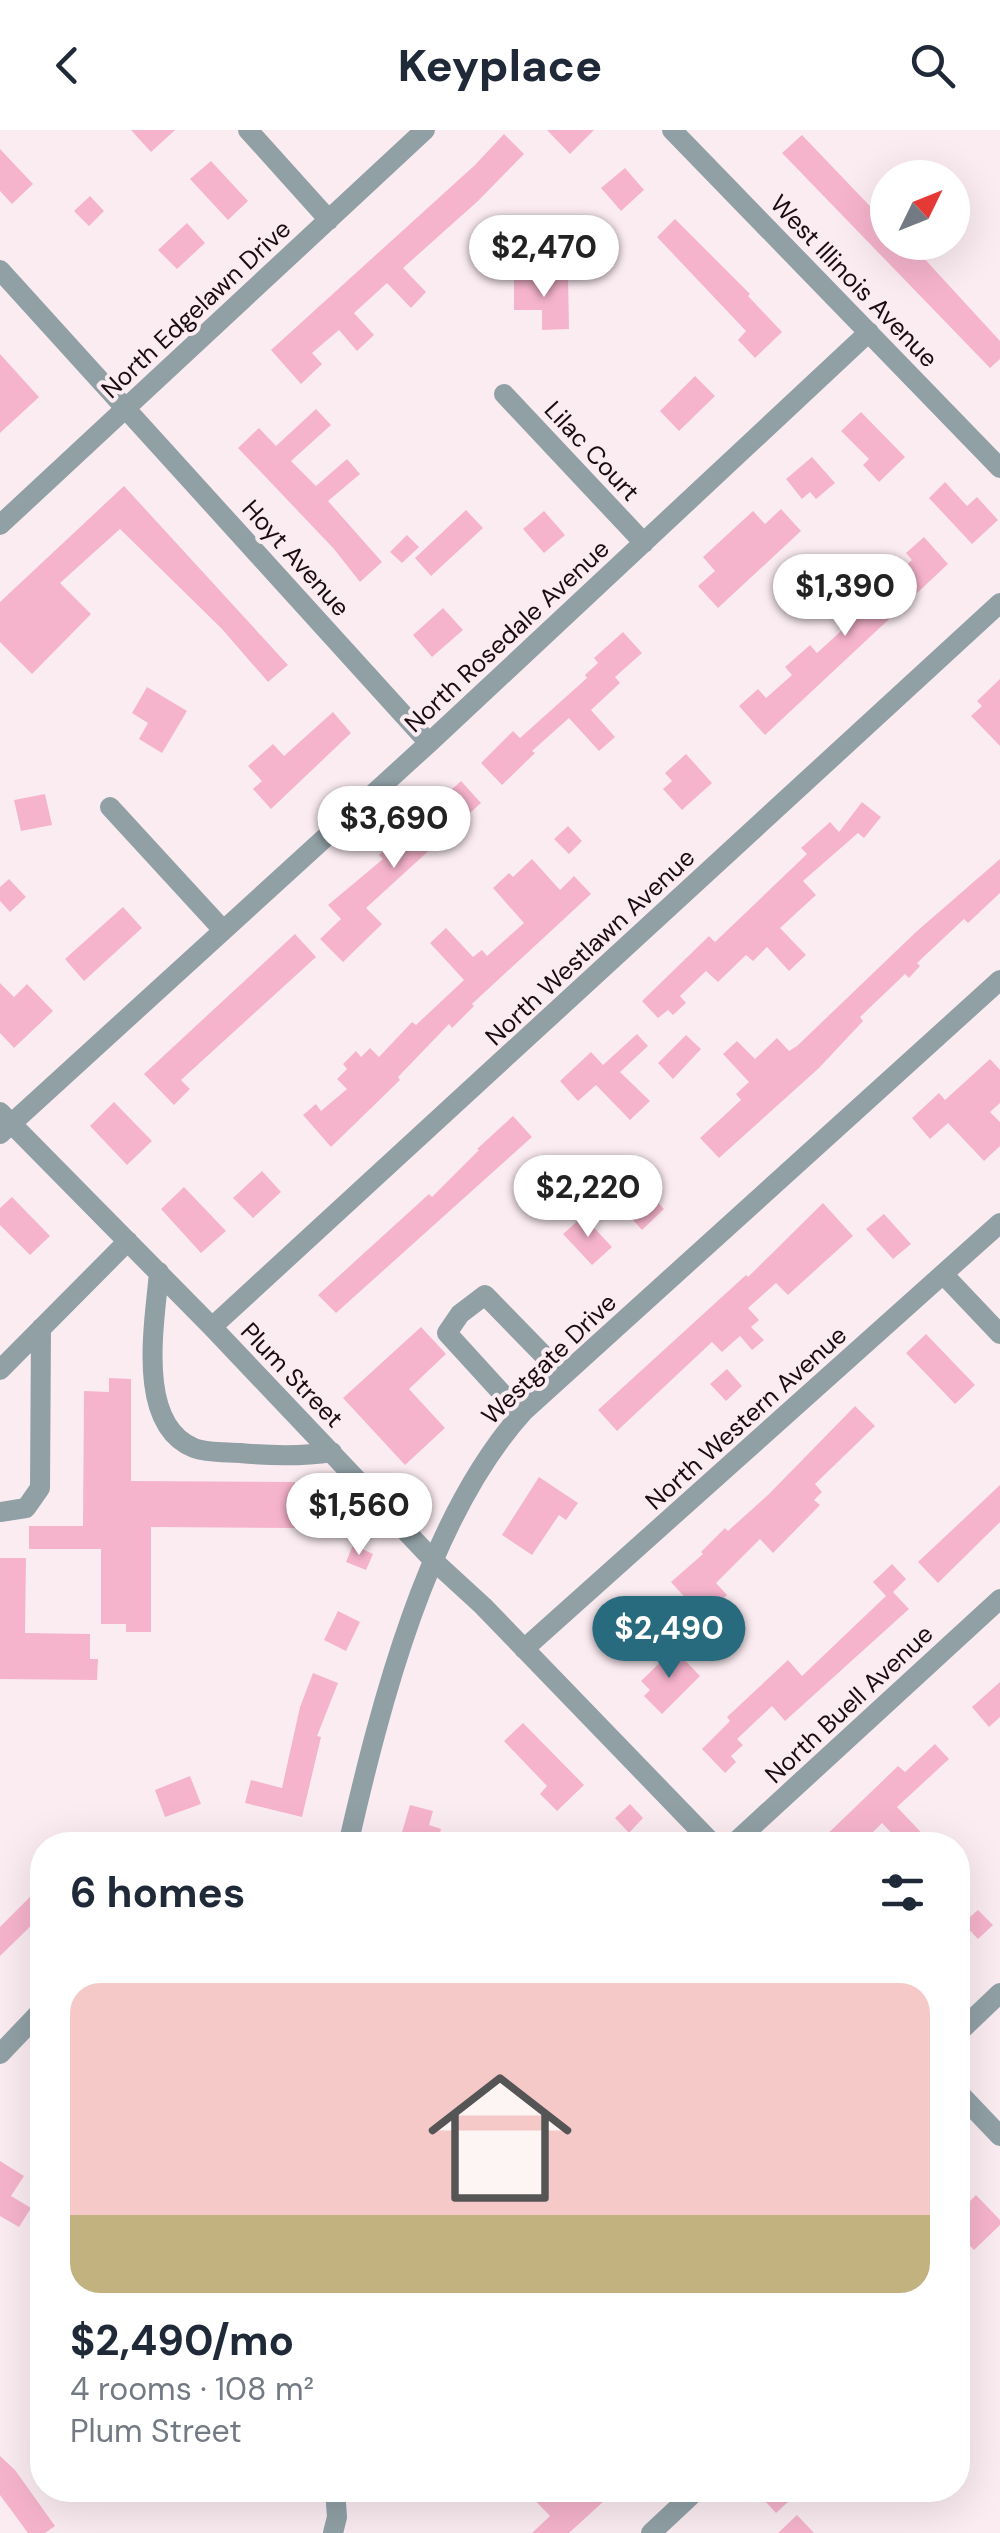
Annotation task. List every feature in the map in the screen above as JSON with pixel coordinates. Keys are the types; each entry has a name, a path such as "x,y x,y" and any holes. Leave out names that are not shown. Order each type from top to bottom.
{"street":[{"path":"248,130 329,220"},
{"name":"North Edgelawn Drive","path":"0,526 425,130"},
{"name":"West Illinois Avenue","path":"672,130 1000,468"},
{"name":"Hoyt Avenue","path":"0,270 429,743"},
{"name":"North Rosedale Avenue","path":"4,1123 429,743 868,332"},
{"name":"Lilac Court","path":"504,394 644,543"},
{"name":"North Westlawn Avenue","path":"212,1327 1000,603"},
{"path":"110,807 223,930"},
{"name":"Westgate Drive","path":"351,1832 386,1692 434,1562 496,1442 521,1414 1000,980"},
{"name":"Plum Street","path":"4,1123 159,1272 434,1562 701,1832"},
{"name":"North Western Avenue","path":"524,1649 1000,1223"},
{"path":"0,1370 128,1241"},
{"path":"159,1272 152,1374 164,1420 175,1437 197,1450 294,1458 332,1452"},
{"path":"944,1276 1000,1334"},
{"path":"521,1414 447,1332 460,1314 486,1295 563,1376"},
{"path":"0,1512 26,1508 40,1488 41,1328"},
{"name":"North Buell Avenue","path":"746,1832 1000,1598"},
{"path":"970,2022 1000,1994"},
{"path":"0,2054 30,2023"},
{"path":"970,2105 1000,2136"},
{"path":"333,2533 336,2502"},
{"path":"652,2533 685,2502"}],"building":[{"path":"131,130 175,130 151,152"},
{"path":"547,130 594,130 570,154"},
{"path":"504,134 524,154 403,268 426,292 411,308 387,283 354,313 374,335 357,351 339,330 312,353 322,364 301,384 271,350 475,165"},
{"path":"802,135 870,206 870,244 782,153"},
{"path":"0,149 33,184 12,204 0,191"},
{"path":"211,161 248,201 228,220 190,179"},
{"path":"625,168 644,190 621,211 601,188"},
{"path":"90,196 104,211 89,226 74,211"},
{"path":"675,219 782,332 755,358 738,340 746,331 657,237"},
{"path":"187,223 205,243 177,269 158,250"},
{"path":"886,260 926,260 1000,341 1000,359 990,368"},
{"path":"568,277 569,329 542,330 542,310 514,310 514,278"},
{"path":"0,354 39,397 0,433"},
{"path":"695,376 715,396 679,431 660,411"},
{"path":"316,409 331,425 291,461 316,486 347,459 360,474 328,501 382,562 360,582 238,448 259,428 276,446"},
{"path":"861,412 905,457 879,482 863,465 869,459 841,431"},
{"path":"812,457 835,483 816,499 810,492 802,499 786,479"},
{"path":"945,482 967,506 977,497 998,520 972,544 929,498"},
{"path":"124,486 288,665 268,682 222,629 120,529 60,583 91,614 32,674 0,642 0,602"},
{"path":"781,509 801,531 718,608 698,586 715,571 703,557 753,511 765,524"},
{"path":"466,510 483,528 431,576 415,558"},
{"path":"544,511 565,535 544,553 523,529"},
{"path":"407,535 419,547 402,563 390,552"},
{"path":"924,537 948,564 765,735 739,706 758,689 766,698 792,675 785,667 810,645 817,653 864,610 860,606 912,560 906,553"},
{"path":"443,608 463,630 432,657 413,635"},
{"path":"623,632 642,653 615,677 620,683 591,710 615,737 599,751 569,718 502,785 481,763 513,731 520,738 587,678 585,675 598,663 594,658"},
{"path":"1000,679 1000,746 971,716 982,706 977,701"},
{"path":"147,687 187,711 162,753 139,739 148,723 132,713"},
{"path":"333,712 351,733 271,809 253,789 262,781 248,766 273,744 284,756"},
{"path":"686,754 712,783 682,810 663,789 672,781 665,773"},
{"path":"461,781 481,803 366,908 382,924 343,962 320,939 341,919 328,905 383,859 379,855"},
{"path":"45,794 52,825 21,831 14,800"},
{"path":"862,802 881,817 864,838 858,833 803,881 816,895 780,928 806,955 789,971 767,947 753,961 746,955 718,982 706,971 680,996 686,1003 673,1015 668,1010 658,1018 642,1001 709,936 715,942 807,854 801,848 830,822 839,832"},
{"path":"568,826 582,841 569,854 554,839"},
{"path":"532,859 560,890 574,876 591,894 472,1004 452,1028 449,1024 398,1077 400,1080 331,1147 303,1115 316,1104 321,1111 347,1089 337,1079 347,1069 343,1064 356,1051 361,1057 370,1048 379,1057 412,1022 416,1025 464,980 430,943 446,928 473,957 482,950 487,956 524,923 493,888 509,873 513,877"},
{"path":"1000,859 1000,893 968,923 964,919 917,963 920,966 909,978 905,974 860,1017 863,1021 819,1068 719,1158 700,1138 741,1100 736,1094 749,1082 723,1054 737,1041 755,1059 777,1038 789,1051 797,1046 916,932"},
{"path":"9,879 26,897 10,912 0,901 0,887"},
{"path":"123,907 142,928 84,981 65,959"},
{"path":"295,934 316,957 181,1080 190,1089 174,1105 144,1074"},
{"path":"0,983 14,997 27,984 53,1011 14,1048 0,1033"},
{"path":"637,1034 648,1046 620,1072 650,1101 630,1120 596,1085 578,1101 560,1081 591,1052 603,1065"},
{"path":"686,1035 701,1049 673,1079 658,1063"},
{"path":"990,1059 1000,1070 1000,1103 990,1112 1000,1122 1000,1146 984,1161 948,1123 930,1139 912,1118 939,1093 945,1100"},
{"path":"114,1102 152,1141 127,1165 90,1126"},
{"path":"513,1116 532,1137 336,1313 318,1295 429,1194 432,1197"},
{"path":"262,1171 281,1192 253,1218 233,1198"},
{"path":"636,1180 664,1209 642,1230 615,1200"},
{"path":"576,1185 592,1201 578,1214 563,1199"},
{"path":"184,1187 226,1231 201,1253 161,1209"},
{"path":"12,1197 50,1236 30,1255 0,1225 0,1208"},
{"path":"823,1203 853,1236 788,1295 776,1283 748,1308 759,1320 751,1327 764,1340 752,1350 740,1336 722,1352 712,1342 617,1431 598,1410 748,1277"},
{"path":"884,1214 911,1244 893,1259 866,1229"},
{"path":"583,1216 612,1247 592,1265 563,1234"},
{"path":"421,1327 446,1354 409,1389 445,1428 405,1465 343,1398"},
{"path":"926,1334 975,1385 955,1404 906,1353"},
{"path":"727,1369 742,1386 726,1401 710,1384"},
{"path":"109,1378 131,1379 131,1481 295,1482 295,1528 151,1527 151,1632 126,1632 126,1624 101,1624 101,1549 29,1549 29,1526 83,1526 84,1391 109,1392"},
{"path":"855,1406 875,1426 815,1484 822,1492 814,1500 820,1505 773,1553 760,1539 716,1583 727,1595 706,1614 694,1599 690,1603 671,1582 725,1528 728,1531 769,1494"},
{"path":"539,1477 578,1503 566,1520 559,1515 532,1555 502,1535"},
{"path":"1000,1485 1000,1522 938,1583 918,1562"},
{"path":"353,1545 373,1554 366,1570 346,1562"},
{"path":"0,1558 26,1558 25,1633 90,1634 90,1659 98,1659 97,1680 0,1679"},
{"path":"892,1564 906,1579 893,1592 909,1609 785,1721 772,1706 737,1739 743,1745 731,1756 736,1762 725,1773 702,1749 730,1721 727,1717 788,1660 802,1676 886,1596 873,1582"},
{"path":"338,1611 360,1622 346,1651 324,1640"},
{"path":"674,1649 700,1676 662,1714 644,1696 650,1690 641,1681"},
{"path":"313,1673 338,1683 317,1736 321,1737 302,1817 245,1803 251,1780 282,1788 300,1707"},
{"path":"1000,1682 1000,1717 989,1727 972,1707"},
{"path":"523,1723 584,1785 557,1811 540,1794 547,1786 504,1741"},
{"path":"935,1744 949,1759 897,1807 921,1832 891,1832 882,1823 873,1832 829,1832 898,1766 905,1772"},
{"path":"190,1776 201,1804 165,1817 155,1790"},
{"path":"630,1804 643,1818 628,1832 615,1818"},
{"path":"410,1805 433,1811 429,1825 441,1829 440,1832 402,1832"},
{"path":"30,1897 30,1927 0,1956 0,1927"},
{"path":"978,1910 993,1925 978,1939 970,1930 970,1917"},
{"path":"0,2161 24,2176 11,2196 30,2210 19,2227 0,2216"},
{"path":"976,2195 1000,2220 1000,2225 974,2250 970,2246 970,2201"},
{"path":"0,2456 30,2491 30,2502 38,2502 55,2526 45,2533 28,2533 0,2495"},
{"path":"537,2502 603,2502 569,2533 532,2533 550,2516"},
{"path":"766,2502 788,2502 776,2513"},
{"path":"797,2515 814,2533 778,2533"}]}
